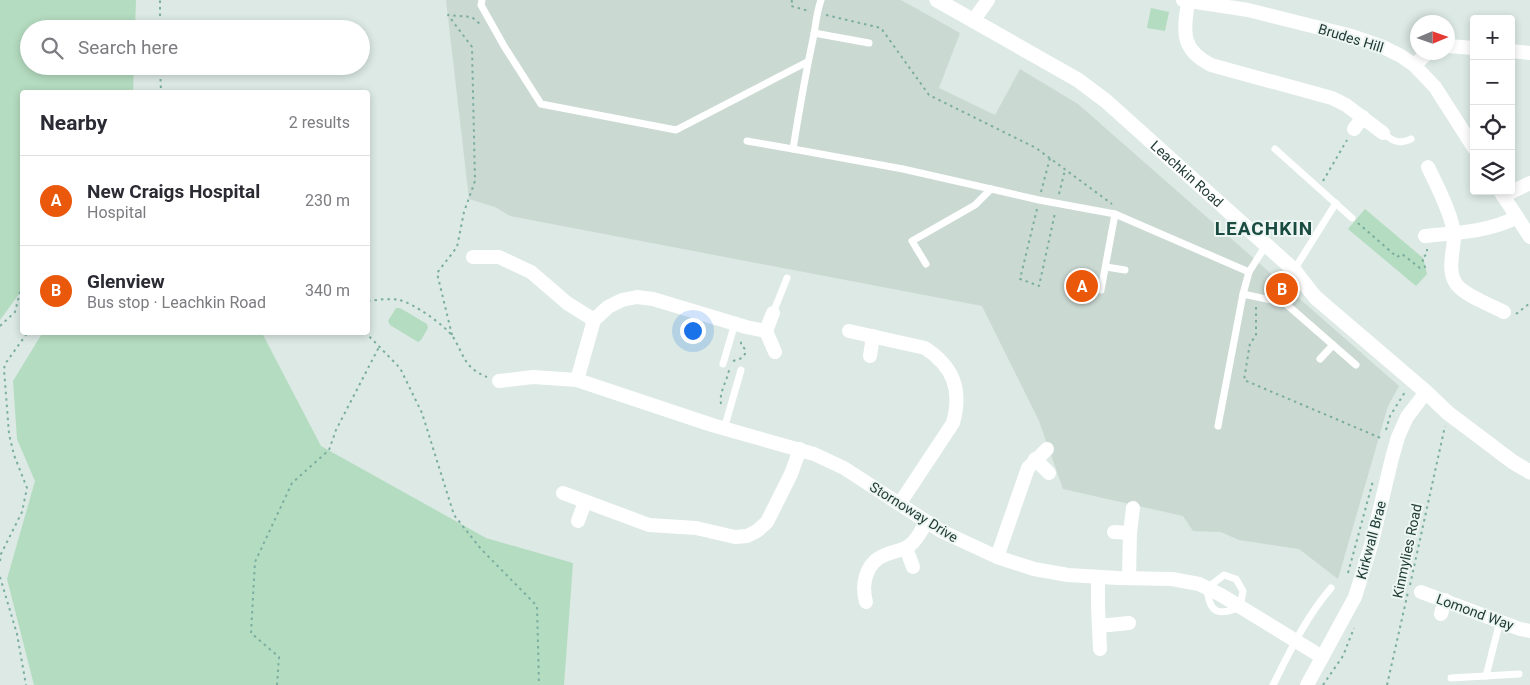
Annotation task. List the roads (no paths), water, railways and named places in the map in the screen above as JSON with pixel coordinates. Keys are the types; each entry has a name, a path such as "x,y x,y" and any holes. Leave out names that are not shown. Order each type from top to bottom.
{"street":[{"name":"Leachkin Road","path":"936,0 1078,80 1106,101 1294,270 1315,296 1424,394 1513,462 1530,472"},
{"path":"973,21 988,0"},
{"path":"1186,0 1184,30 1186,41 1191,50 1200,59 1211,65 1332,98 1346,105 1383,133"},
{"name":"Brudes Hill","path":"1186,0 1248,10 1352,36 1381,46 1414,65 1435,87 1470,142"},
{"path":"1455,47 1470,48"},
{"path":"1515,51 1530,53"},
{"path":"1414,65 1420,60"},
{"path":"1354,129 1363,117"},
{"path":"1428,167 1444,202 1454,234 1451,267 1457,284 1464,290 1504,312"},
{"path":"1515,188 1530,183"},
{"path":"1502,195 1530,237"},
{"path":"1425,236 1454,234 1497,226 1517,217"},
{"path":"473,257 499,257 531,272 567,303 594,320"},
{"path":"577,380 594,320 608,307 622,300 637,297 653,299 766,331"},
{"path":"773,313 766,331 775,352"},
{"path":"849,331 925,348 946,366 954,380 957,408 953,423 900,504"},
{"path":"870,356 873,336"},
{"name":"Stornoway Drive","path":"498,381 533,377 577,380 724,429 800,449 844,468 926,522 956,539 997,557 1034,569 1068,575 1098,578 1186,580 1207,588 1240,606 1322,657"},
{"name":"Kirkwall Brae","path":"1307,685 1355,596 1372,542 1398,437 1407,417 1424,394"},
{"path":"563,493 649,525 696,528 735,537 747,536 757,531 767,522 791,474 800,449"},
{"path":"997,557 1028,468 1035,459 1048,449"},
{"path":"1035,459 1049,473"},
{"path":"578,521 585,502"},
{"path":"1129,578 1130,533 1133,508"},
{"path":"866,602 864,586 868,569 882,556 906,548 913,543 926,522"},
{"path":"1114,532 1130,533"},
{"path":"906,548 913,567"},
{"path":"1098,578 1100,649"},
{"name":"Lomond Way","path":"1421,592 1443,607 1500,621 1530,631"},
{"path":"1099,626 1129,623"}],"lane":[{"path":"482,0 481,5 495,30 541,104 676,130 807,62"},
{"path":"793,149 807,62 814,33 816,12 821,0"},
{"path":"814,33 870,43"},
{"path":"1383,133 1397,142 1405,142 1411,139"},
{"path":"747,141 903,169 1039,200 1116,211 1249,272"},
{"path":"1275,148 1352,218"},
{"path":"926,264 912,241 975,205 991,189"},
{"path":"1294,270 1336,203"},
{"path":"1101,290 1116,211"},
{"path":"1218,426 1243,294 1249,272 1266,245"},
{"path":"1106,266 1125,270"},
{"path":"773,313 787,278"},
{"path":"1243,294 1285,303 1356,365"},
{"path":"723,364 736,324"},
{"path":"1320,359 1333,345"},
{"path":"724,429 742,370"},
{"path":"1207,588 1224,575 1236,579 1243,591 1240,606"},
{"path":"1273,685 1295,641 1320,601 1331,588"},
{"path":"1486,676 1500,621"},
{"path":"1451,678 1519,674"}],"place":[{"name":"New Craigs Hospital","path":"1082,286"},
{"name":"Glenview","path":"1282,289"}],"district":[{"name":"LEACHKIN","path":"1264,228"}]}
